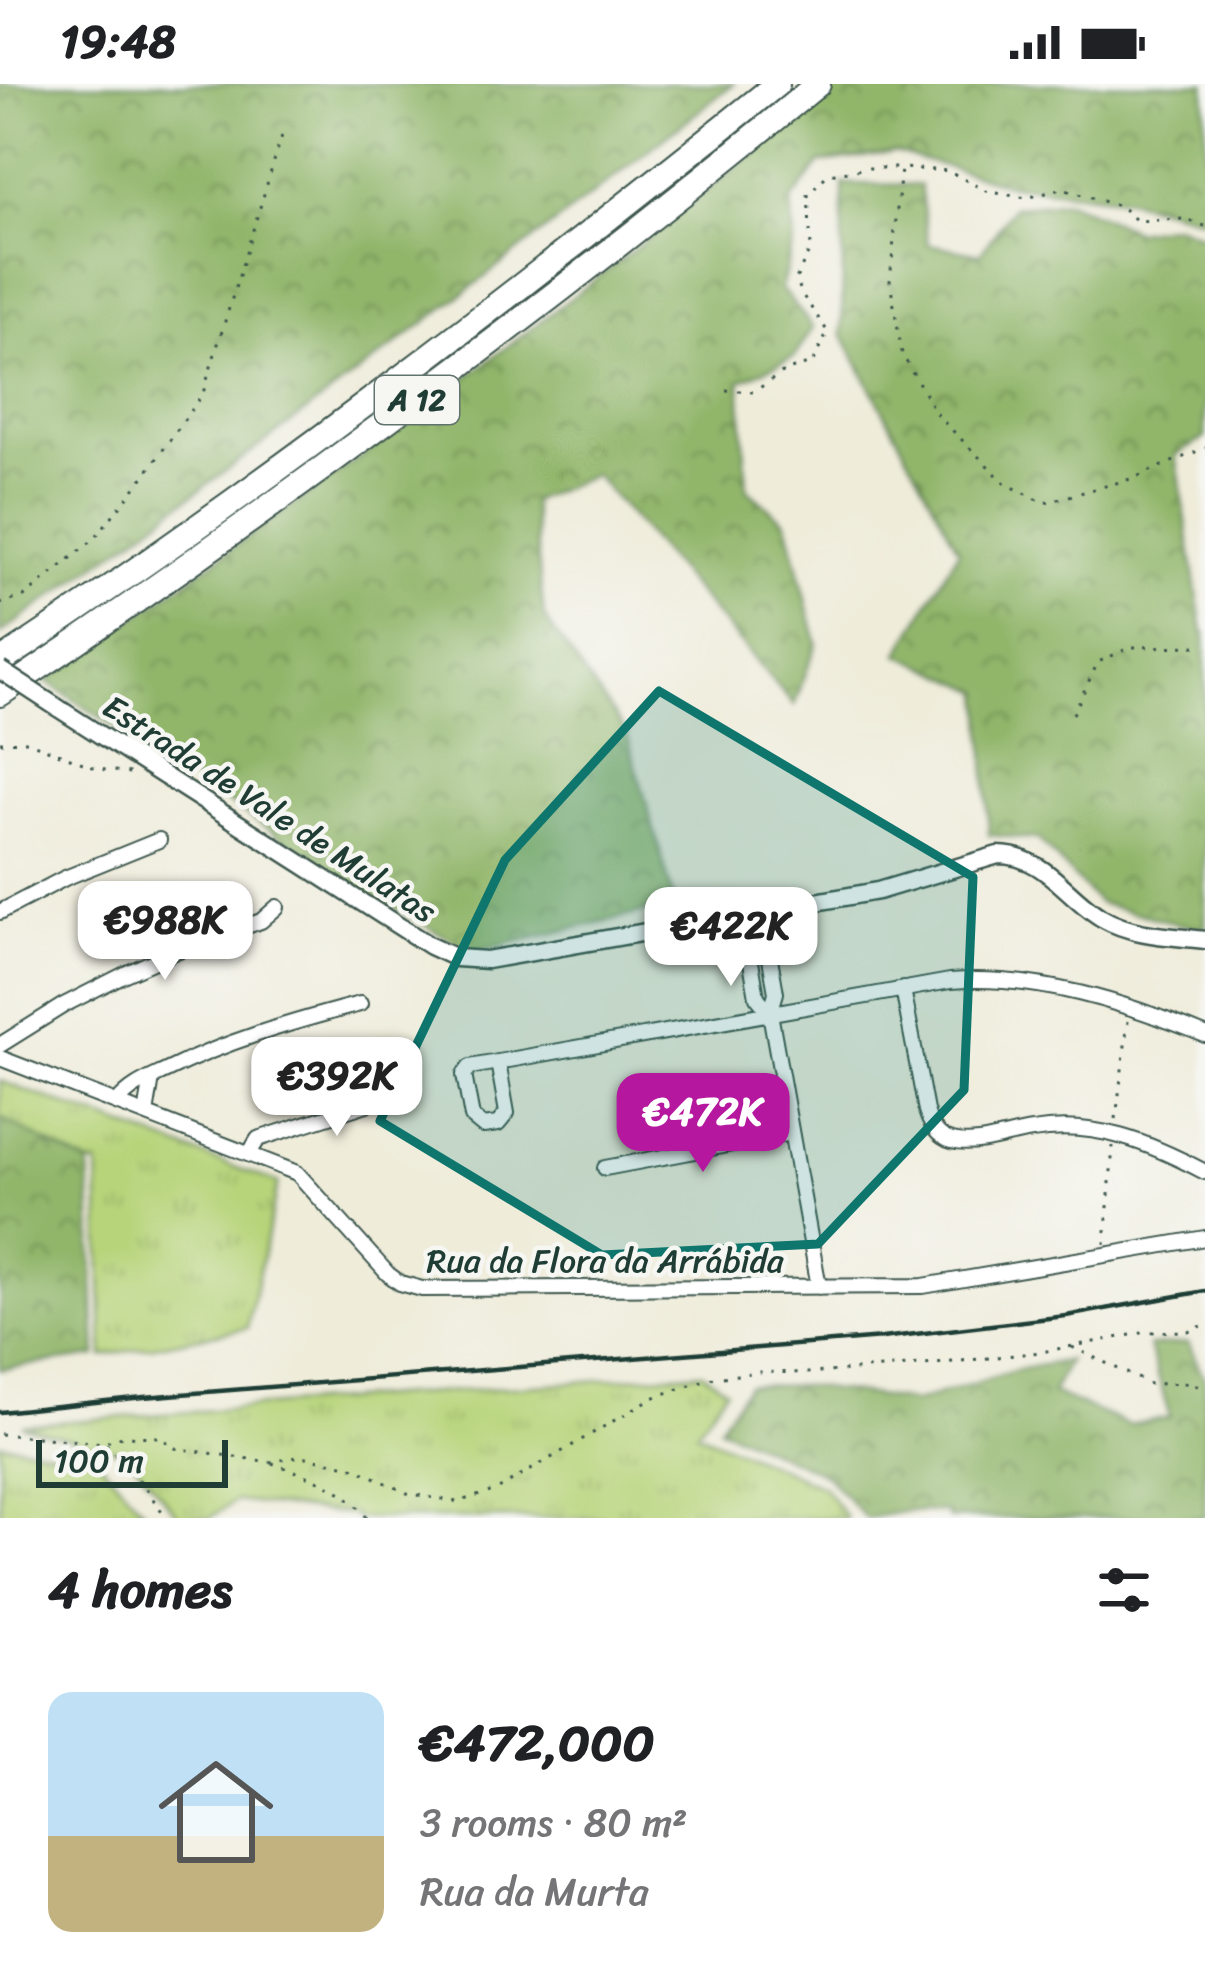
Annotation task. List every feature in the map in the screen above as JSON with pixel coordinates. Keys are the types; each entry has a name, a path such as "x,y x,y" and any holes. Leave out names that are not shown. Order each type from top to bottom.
{"highway":[{"name":"A 12","path":"0,666 370,401 777,84"},
{"name":"A 12","path":"0,694 395,417 818,84"}],"street":[{"name":"Estrada de Vale de Mulatas","path":"0,666 58,708 430,946 456,958 488,960 878,891 981,859 1013,855 1040,866 1089,909 1116,925 1205,940"},
{"path":"0,912 64,878 159,840"},
{"path":"0,1045 124,974 261,921 277,907"},
{"path":"762,912 776,993 770,1013 819,1287"},
{"path":"742,915 757,997 770,1013"},
{"path":"747,941 766,938"},
{"path":"498,1062 506,1115 498,1124 483,1126 472,1117 464,1074 470,1067 950,981 994,980 1070,992 1205,1035"},
{"path":"903,989 926,1111 942,1137 968,1143 1048,1128 1079,1128 1114,1133 1205,1172"},
{"path":"117,1103 128,1090 202,1054 359,1004"},
{"path":"17,1065 26,1029"},
{"name":"Rua da Flora da Arrábida","path":"0,1058 297,1173 388,1274 415,1288 944,1284 1205,1238"},
{"path":"146,1114 152,1078"},
{"path":"249,1154 258,1139 373,1102"},
{"path":"274,1163 286,1128"},
{"path":"605,1168 791,1133"}],"path":[{"path":"0,604 24,597 93,540 203,394 283,132"},
{"path":"726,390 753,392 787,370 812,363 828,332 796,279 812,247 808,194 828,174 869,168 949,171 986,191 1026,198 1062,189 1122,208 1137,221 1184,219 1205,226"},
{"path":"902,168 890,281 902,354 937,415 1004,484 1044,503 1134,478 1205,448"},
{"path":"1073,714 1098,662 1131,646 1205,646"},
{"path":"0,742 27,741 98,769 158,772"},
{"path":"1104,1256 1114,1133 1132,1008"},
{"path":"270,1462 302,1456 356,1468 407,1492 457,1502 497,1490 652,1398 708,1379 759,1372 935,1364 1147,1332 1188,1331 1205,1324"},
{"path":"1070,1346 1150,1384 1191,1383 1205,1389"},
{"path":"0,1433 104,1443 122,1436 160,1437 175,1448 270,1462 313,1478 347,1498 367,1518"},
{"path":"104,1443 167,1518"}],"highlighted area":[{"path":"659,691 973,877 964,1090 818,1244 602,1255 380,1121 505,860"}],"green space":[{"path":"0,84 733,84 370,364 0,634"},
{"path":"839,84 1205,84 1205,219 1128,199 1011,185 895,152 820,163 791,202 794,239 781,289 813,327 795,356 740,381 747,489 787,523 817,643 794,705 594,474 532,501 544,617 627,734 675,905 473,952 342,878 46,681 379,444 621,260"},
{"path":"843,184 920,185 928,244 980,254 1013,207 1067,201 1136,231 1175,225 1205,236 1205,438 1176,455 1205,633 1205,928 1098,903 1038,839 989,835 982,692 899,654 959,550 842,334"},
{"path":"0,1081 278,1183 247,1328 103,1356 98,1165 89,1165 0,1118"},
{"path":"0,1118 89,1165 96,1356 0,1369"},
{"path":"1188,1343 1205,1380 1205,1518 948,1518 947,1512 909,1511 865,1518 826,1475 719,1427 748,1385 808,1386 915,1402 1017,1370 1069,1360 1052,1393 1129,1425 1170,1417 1149,1346"},
{"path":"702,1372 726,1389 696,1432 824,1487 846,1518 355,1518 236,1501 209,1518 180,1518 127,1453 21,1425"},
{"path":"0,1443 96,1457 150,1518 0,1518"}],"railway":[{"path":"0,1412 882,1338 1066,1316 1205,1291"}]}
